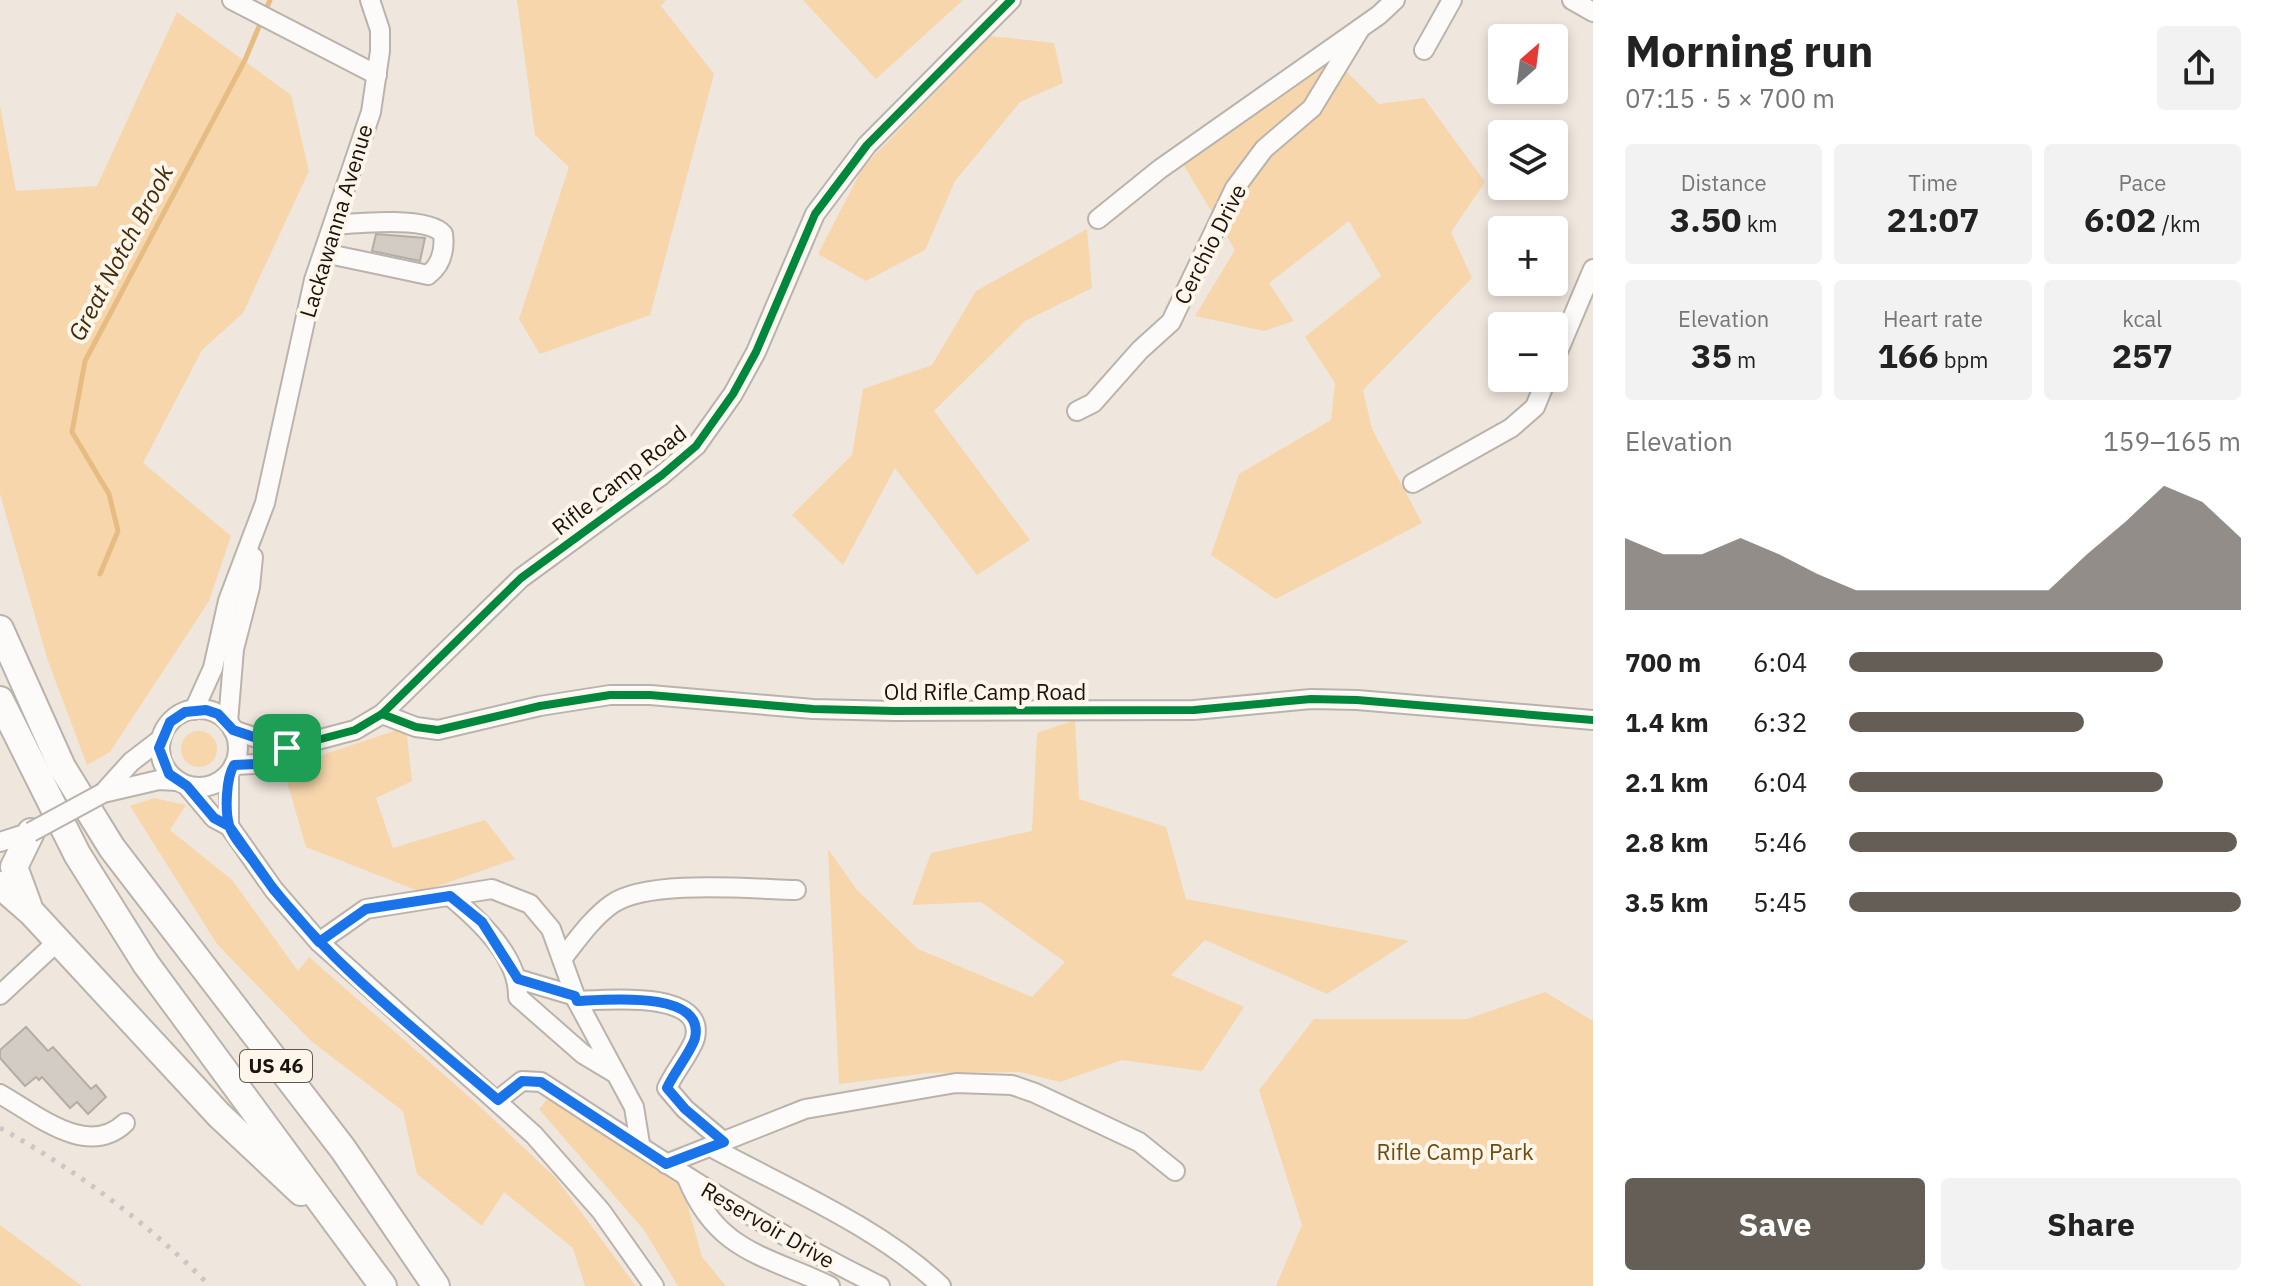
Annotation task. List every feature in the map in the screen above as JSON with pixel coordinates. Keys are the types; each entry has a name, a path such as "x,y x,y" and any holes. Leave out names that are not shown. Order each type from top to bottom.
{"highway":[{"name":"US 46","path":"0,629 62,767 112,848 343,1149 436,1286"},
{"name":"US 46","path":"0,700 77,854 129,938 383,1286"},
{"path":"31,832 14,867 32,913"},
{"path":"0,885 32,913 219,1115 347,1235"}],"street":[{"path":"232,0 377,75"},
{"name":"Lackawanna Avenue","path":"194,710 213,668 228,601 255,534 324,253 371,112 380,30 370,0"},
{"name":"Rifle Camp Road","path":"231,770 256,764 287,748 355,730 382,714 521,578 662,475 696,446 727,403 756,352 815,214 867,145 1011,0"},
{"name":"Cerchio Drive","path":"1098,219 1160,169 1360,29 1395,0"},
{"path":"1424,50 1452,0"},
{"path":"1572,0 1593,12"},
{"name":"Cerchio Drive","path":"1077,411 1093,403 1140,350 1171,322 1235,188 1264,149 1312,108 1360,29"},
{"path":"324,253 428,275 435,269 443,251 443,234 435,227 375,222 334,225"},
{"path":"1568,328 1593,269"},
{"path":"1413,483 1511,428 1535,407 1541,392"},
{"name":"Lackawanna Avenue","path":"230,726 234,649 250,587 255,534"},
{"name":"Old Rifle Camp Road","path":"382,714 416,727 438,730 582,697 650,695 813,709 895,711 1194,710 1311,699 1357,700 1593,720"},
{"path":"103,793 131,762 161,739 177,716 194,710 218,714 230,726 287,748"},
{"path":"229,826 231,770 238,747 230,726"},
{"path":"161,739 164,766 214,818 229,826 274,890 319,942 498,1100 568,1172 654,1286"},
{"path":"0,842 31,832 103,793 159,780 210,786 231,770"},
{"path":"562,959 599,914 613,903 636,894 688,888 796,890"},
{"path":"319,942 366,909 492,889 530,904 551,929 576,999 634,1107 640,1144"},
{"path":"450,896 482,922 518,979 518,997 583,1054 615,1073"},
{"path":"0,995 58,941"},
{"path":"518,979 576,999 651,999 676,1005 693,1023 695,1038 667,1088 717,1145 902,1253 941,1286"},
{"name":"Reservoir Drive","path":"498,1100 515,1084 535,1080 640,1144 687,1178 819,1256 880,1286"},
{"path":"666,1164 805,1109 956,1083 1012,1085 1139,1142 1175,1171"},
{"path":"0,1094 86,1139 115,1133 125,1123"},
{"path":"687,1178 701,1208 720,1232 763,1257 830,1286"}],"green space":[{"path":"517,0 666,0 661,6 714,74 650,315 540,354 519,319 569,167 535,135"},
{"path":"803,0 963,0 876,79"},
{"path":"177,12 291,95 309,171 243,313 202,350 143,463 231,536 209,601 110,752 87,765 48,661 0,494 0,106 16,191 97,186"},
{"path":"990,36 1054,43 1063,83 1020,102 955,181 925,250 866,281 818,254 863,167"},
{"path":"1333,58 1379,104 1424,98 1485,182 1451,232 1472,278 1363,390 1372,429 1422,523 1276,599 1211,555 1239,474 1331,420 1335,383 1305,337 1381,276 1349,221 1269,283 1294,321 1264,331 1195,316 1235,250 1181,161"},
{"path":"1087,229 1092,288 1025,321 934,411 1030,540 977,575 895,468 843,565 792,515 852,455 863,389 932,365 976,291"},
{"path":"1075,720 1079,799 1166,827 1186,899 1409,941 1327,994 1205,940 1171,975 1244,1007 1202,1071 1122,1060 1060,1082 1020,1072 928,1073 839,1084 828,849 857,890 918,949 1032,997 1065,962 981,902 912,905 931,853 1032,831 1037,733"},
{"path":"406,727 412,781 376,798 393,848 485,820 515,859 421,892 306,847 283,768"},
{"path":"199,731 212,736 217,749 212,762 199,767 186,762 181,749 186,736"},
{"path":"154,798 186,805 170,830 232,880 298,971 309,957 474,1101 555,1177 636,1286 585,1286 573,1248 504,1192 482,1226 417,1174 403,1111 311,1041 217,944 130,806"},
{"name":"Rifle Camp Park","path":"1545,992 1593,1021 1593,1286 1276,1286 1302,1225 1259,1090 1314,1019 1467,1019"},
{"path":"548,1098 681,1181 702,1257 726,1286 678,1286 644,1230 539,1109"},
{"path":"0,1225 82,1286 0,1286"}],"building":[{"path":"376,234 425,238 420,261 372,251"},
{"path":"26,1027 48,1051 53,1047 91,1089 96,1085 106,1097 88,1114 77,1102 70,1108 42,1077 39,1080 36,1077 25,1086 0,1058 0,1050"}],"waterway":[{"name":"Great Notch Brook","path":"100,574 118,531 109,494 72,432 85,361 245,60 270,0"}],"railway":[{"path":"0,1128 111,1200 162,1241 210,1286"}],"cycle path":[{"path":"234,765 256,764 287,748 355,730 382,714 521,578 662,475 696,446 733,394 756,352 815,214 867,145 1011,0"},
{"path":"382,714 416,727 438,730 540,706 610,695 650,695 813,709 895,711 1194,710 1311,699 1357,700 1593,720"}],"route":[{"path":"287,748 233,730 218,714 206,710 194,710 177,716 164,730 159,748 169,774 187,786 214,818 229,826 274,890 319,942 366,909 450,896 482,922 518,979 575,996 577,1001 651,999 676,1005 693,1023 695,1038 667,1088 685,1109 724,1142 666,1164 640,1144 541,1082 522,1081 498,1100 350,973 319,942 274,890 229,826 229,774 234,765 256,764 287,748"}]}
